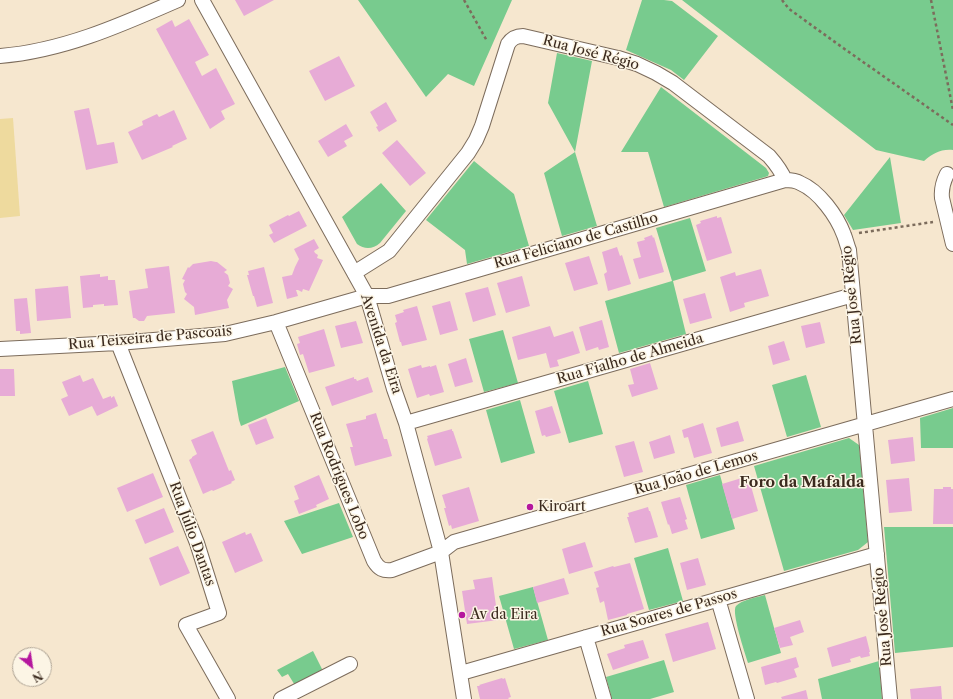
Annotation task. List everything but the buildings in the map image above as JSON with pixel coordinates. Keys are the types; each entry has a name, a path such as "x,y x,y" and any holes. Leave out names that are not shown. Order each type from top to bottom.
{"street":[{"path":"0,56 49,49 91,36 178,0"},
{"name":"Avenida da Eira","path":"202,0 367,296 406,423 441,552 464,699"},
{"name":"Rua José Régio","path":"354,273 389,251 468,153 482,126 508,44 512,39 518,36 618,58 637,64 656,73 673,83 769,156 775,162 785,180 800,182 817,195 840,226 849,250 890,699"},
{"path":"947,174 943,181 942,198 953,244"},
{"name":"Rua Feliciano de Castilho","path":"367,296 388,296 785,180"},
{"name":"Rua Fialho de Almeida","path":"406,423 853,295"},
{"name":"Rua Teixeira de Pascoais","path":"0,349 118,343 225,334 276,322 367,296"},
{"name":"Rua Rodrigues Lobo","path":"276,322 377,566 386,571 392,570 441,552"},
{"name":"Rua Júlio Dantas","path":"118,343 197,544 219,613 186,625 228,699"},
{"name":"Rua João de Lemos","path":"441,552 454,542 953,399"},
{"name":"Rua Soares de Passos","path":"461,673 877,554"},
{"path":"718,599 747,699"},
{"path":"586,637 604,699"},
{"path":"281,699 350,664"}],"path":[{"path":"464,0 487,41"},
{"path":"782,0 789,9 953,125"},
{"path":"931,0 953,110"},
{"path":"845,236 947,220"}],"green space":[{"path":"358,0 512,0 474,86 448,74 426,97"},
{"path":"642,0 672,1 718,36 684,80 671,70 626,50"},
{"path":"682,0 953,0 953,150 937,152 924,161 876,150"},
{"path":"557,53 592,61 575,152 548,103"},
{"path":"661,87 766,168 769,173 768,176 664,207 648,152 621,152"},
{"path":"575,152 597,226 562,236 544,173"},
{"path":"890,157 901,223 853,230 844,215"},
{"path":"474,161 514,194 529,246 467,264 465,250 426,220"},
{"path":"381,183 406,211 380,243 375,247 366,248 357,244 342,217"},
{"path":"690,218 706,271 673,281 686,334 619,353 605,301 672,281 656,228"},
{"path":"503,330 518,383 484,392 469,339"},
{"path":"285,367 299,401 241,426 232,381"},
{"path":"806,375 821,427 787,437 772,385"},
{"path":"588,381 603,434 569,443 554,391"},
{"path":"520,400 535,453 501,463 486,410"},
{"path":"953,408 953,448 921,448 920,418"},
{"path":"849,438 859,445 868,542 858,550 784,571 754,466"},
{"path":"720,475 735,529 701,539 686,485"},
{"path":"339,503 353,537 302,554 284,521"},
{"path":"884,527 953,527 953,647 895,653"},
{"path":"668,548 683,601 649,610 634,558"},
{"path":"533,587 548,640 514,649 499,596"},
{"path":"765,595 781,653 748,663 735,616 736,606 742,602"},
{"path":"313,651 324,673 296,687 288,674 282,677 277,670"},
{"path":"664,660 674,692 650,699 612,699 606,677"},
{"path":"879,661 882,699 822,699 818,679"}],"sand":[{"path":"13,118 20,216 0,218 0,119"}],"place":[{"name":"Kiroart","path":"530,507"},
{"name":"Av da Eira","path":"462,615"}],"district":[{"name":"Foro da Mafalda","path":"802,483"}]}
